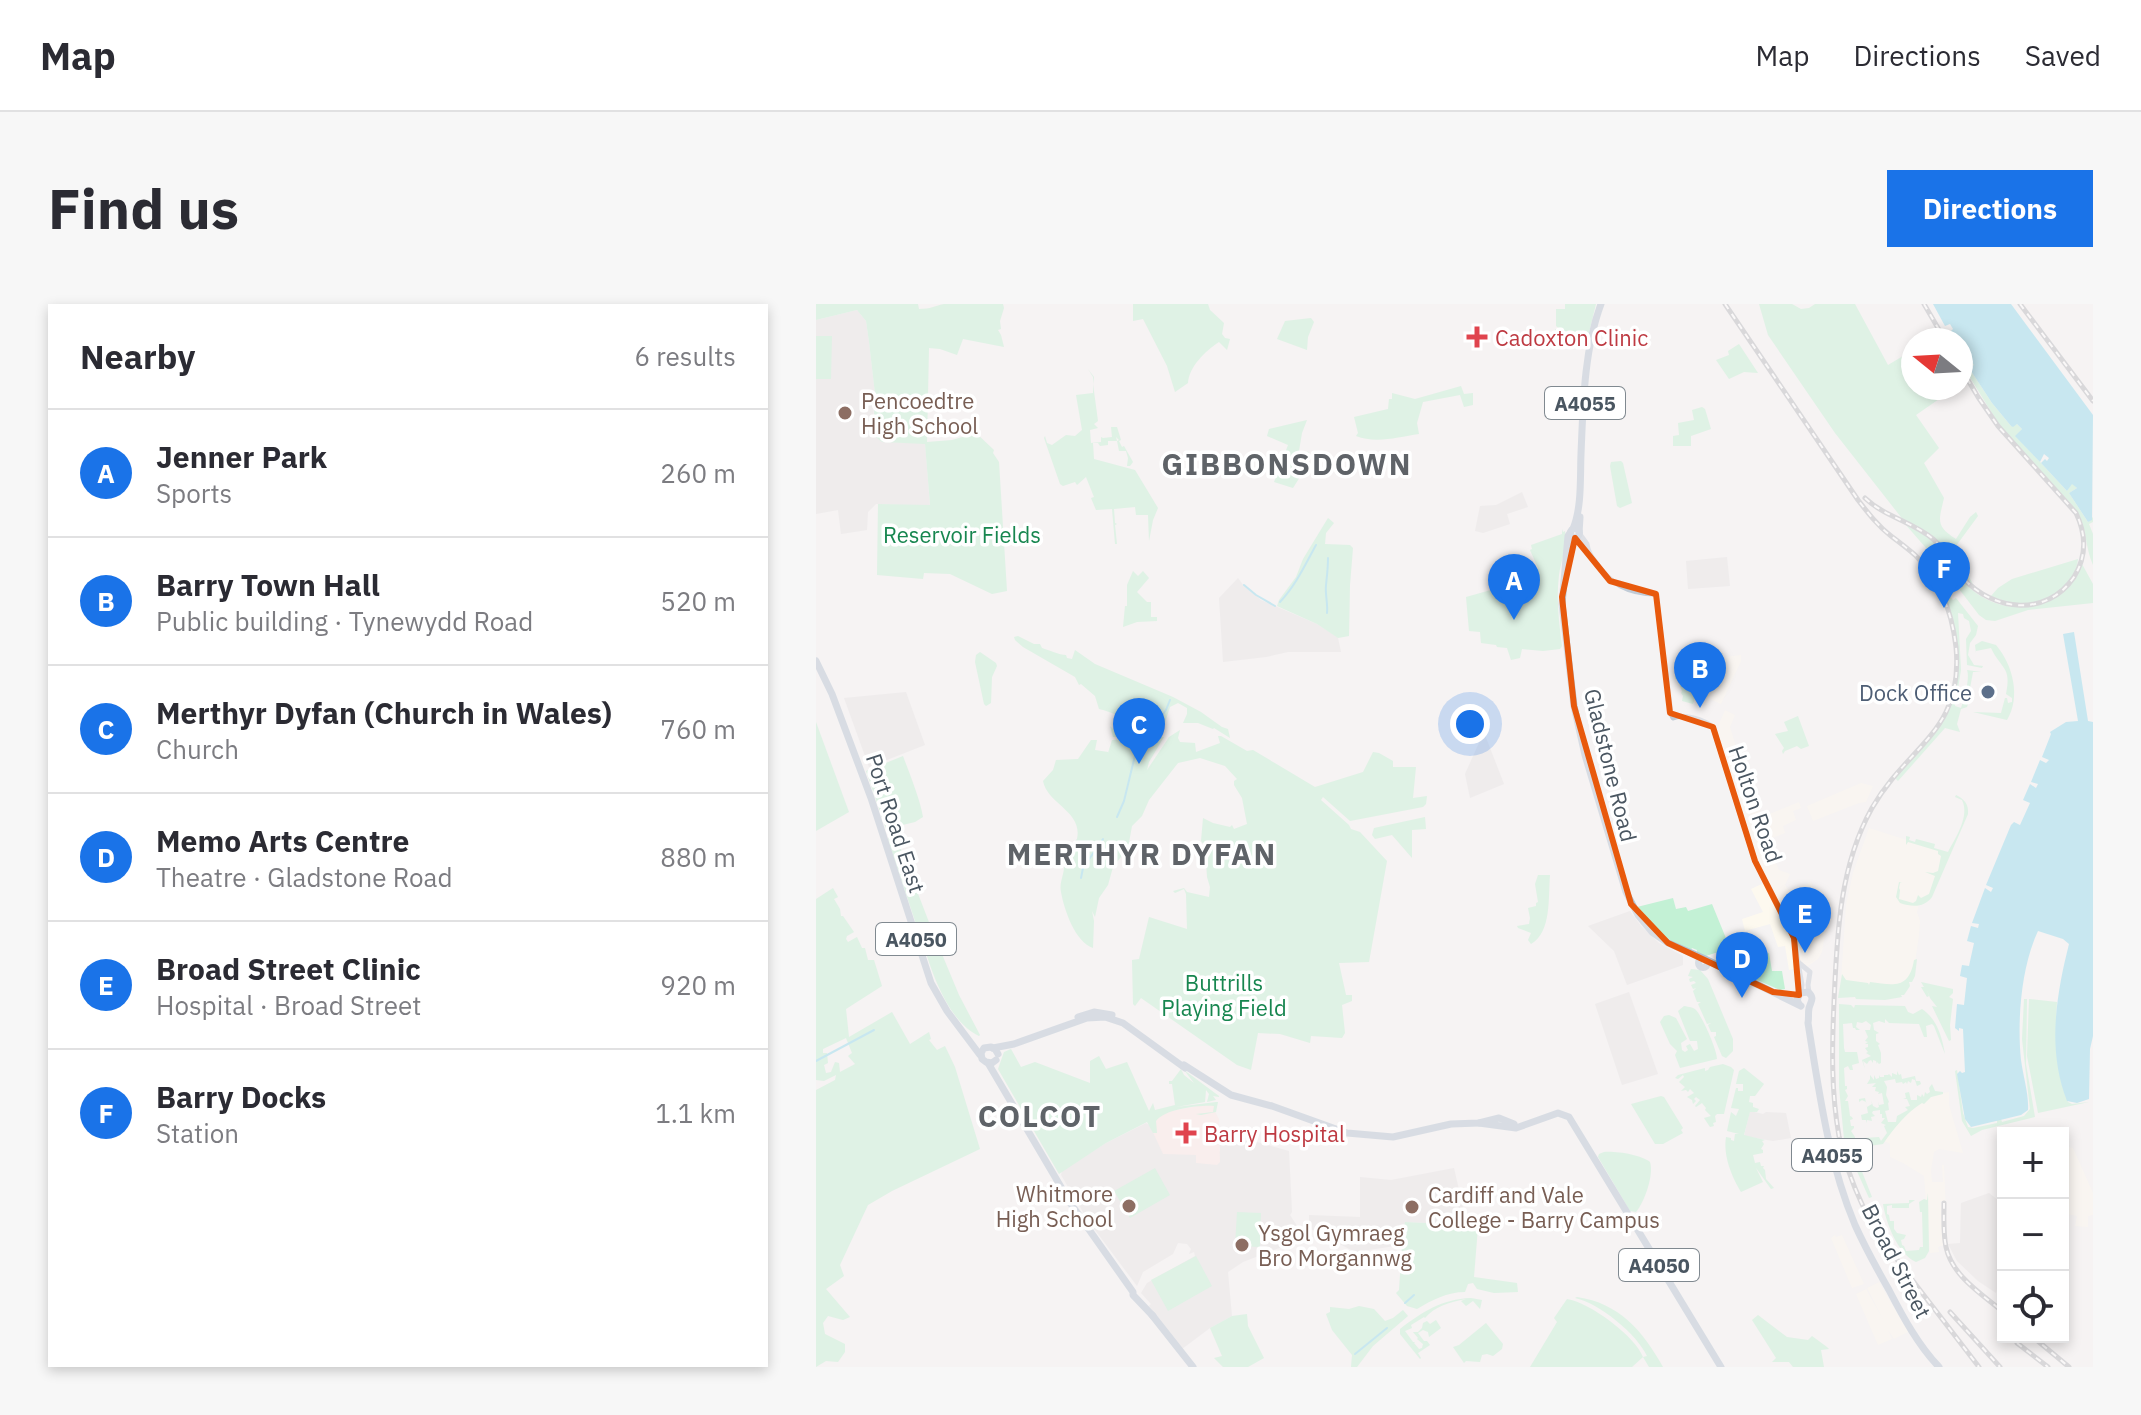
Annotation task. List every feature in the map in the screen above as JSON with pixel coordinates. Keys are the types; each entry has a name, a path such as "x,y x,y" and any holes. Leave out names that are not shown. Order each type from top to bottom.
{"main road":[{"name":"Gladstone Road","path":"1601,304 1589,355 1582,427 1580,508 1574,533 1568,536 1562,586 1574,706 1585,755 1631,904 1641,920 1665,942 1703,962 1773,992 1802,998"},
{"name":"Holton Road","path":"1574,533 1587,544 1586,548 1602,573 1613,583 1632,592 1656,594 1670,711 1673,718 1677,715 1700,721 1714,729 1755,861 1792,932"},
{"name":"Port Road East","path":"816,661 832,694 871,798 932,986 965,1036 990,1055"},
{"name":"Broad Street","path":"1792,932 1828,1138 1852,1217 1922,1348 1939,1367"},
{"path":"1798,962 1807,969"},
{"path":"1801,974 1803,969 1807,969"},
{"name":"Broad Street","path":"1802,998 1808,987 1810,972 1807,969"},
{"name":"Broad Street","path":"1802,998 1806,1007 1810,1005 1808,1023"},
{"name":"A4050","path":"990,1055 1094,1012 1111,1014 1228,1098 1257,1103 1341,1131 1379,1137 1405,1135 1456,1123 1499,1123 1516,1128 1556,1115 1571,1120 1721,1367"},
{"path":"990,1055 995,1074 1077,1213 1140,1304 1193,1367"}],"highlighted area":[{"path":"1575,538 1610,581 1656,594 1670,713 1713,727 1755,861 1794,938 1799,995 1773,992 1668,943 1631,904 1574,706 1562,597"}],"shaded area":[{"name":"Pencoedtre High School","path":"857,310 866,321 869,342 875,394 872,432 882,442 925,443 930,506 876,504 868,512 867,530 841,534 838,510 816,514 816,320"},
{"path":"1522,492 1528,507 1507,514 1510,524 1483,533 1475,531 1480,506 1496,505"},
{"path":"1727,557 1730,586 1688,589 1686,561"},
{"path":"1238,578 1261,600 1317,624 1334,635 1338,638 1341,652 1288,652 1223,662 1219,598"},
{"path":"1741,655 1721,704 1710,699 1708,692 1725,657"},
{"path":"906,692 925,745 869,767 844,698"},
{"path":"1725,710 1735,715 1730,727 1749,789 1762,817 1799,802 1801,808 1793,811 1796,820 1783,826 1785,833 1772,838 1773,841 1767,844 1779,870 1790,874 1785,885 1790,892 1811,882 1816,893 1830,902 1822,952 1808,966 1789,970 1785,946 1778,947 1770,924 1745,931 1742,919 1763,912 1751,889 1766,882 1758,868 1718,732"},
{"path":"1485,735 1504,784 1470,798 1465,774"},
{"path":"1861,783 1873,786 1866,802 1813,821 1807,806"},
{"path":"1869,828 1944,852 1930,897 1919,904 1914,970 1908,981 1896,987 1841,980 1846,905 1853,873"},
{"path":"1630,911 1659,943 1683,956 1683,965 1627,985 1614,951 1588,926"},
{"path":"1629,992 1658,1074 1622,1085 1595,1004"},
{"path":"1949,1092 1949,1105 1963,1153 1939,1149 1934,1152 1932,1182 1943,1182 1944,1165 1946,1212 1944,1201 1941,1201 1944,1245 1938,1247 1939,1252 1930,1253 1924,1176 1890,1157 1890,1144 1882,1140 1909,1110 1932,1095"},
{"name":"Barry Hospital","path":"1214,1103 1219,1119 1220,1162 1217,1165 1196,1163 1196,1155 1163,1154 1149,1124 1161,1113"},
{"path":"1750,1111 1786,1113 1791,1138 1773,1141 1744,1136"},
{"path":"1146,1123 1197,1155 1196,1163 1220,1151 1219,1143 1226,1138 1289,1151 1290,1215 1299,1229 1297,1241 1243,1262 1228,1272 1232,1316 1182,1349 1141,1293 1147,1283 1195,1256 1194,1252 1189,1254 1191,1249 1187,1244 1178,1243 1173,1254 1143,1272 1137,1286 1089,1222 1061,1175 1062,1171 1106,1143"},
{"path":"2069,1147 2073,1148 2093,1193 2093,1215 2088,1216 2088,1227 2075,1226 2077,1216 2069,1214"},
{"name":"Cardiff and Vale College - Barry Campus","path":"1454,1168 1467,1225 1405,1222 1402,1245 1355,1252 1309,1228 1309,1215 1360,1217 1360,1177 1391,1180"},
{"path":"1989,1193 1997,1199 1996,1293 1957,1261 1948,1244 1960,1243 1961,1203"},
{"path":"1842,1235 1864,1284 1852,1288 1831,1238"},
{"path":"1879,1282 1908,1332 1894,1339 1888,1330 1892,1339 1878,1345 1856,1294 1866,1289 1885,1323 1867,1288"}],"green space":[{"name":"Reservoir Fields","path":"816,304 918,304 919,309 944,304 1003,304 1001,329 998,330 1004,347 963,339 957,355 929,348 927,442 952,440 976,433 994,450 999,462 1007,591 992,594 950,574 924,573 923,579 877,575 878,504 930,505 925,444 882,442 873,435 875,394 866,321 857,310 816,320"},
{"path":"1133,304 1208,304 1224,323 1222,334 1230,339 1227,350 1219,342 1208,350 1195,365 1188,383 1175,392 1167,366 1143,319 1133,321"},
{"path":"1565,304 1596,304 1587,341 1580,340 1575,345 1560,344 1555,329 1564,333 1556,326 1556,309 1565,309"},
{"path":"1759,304 1792,304 1801,309 1815,304 1855,304 1888,365 1901,357 1901,400 1938,400 1916,415 1939,448 1924,463 1944,498 1940,522 1945,530 1956,539 1970,517 1976,512 1978,516 1953,550 1973,584 1935,539 1904,521 1835,433 1768,335"},
{"path":"1311,318 1314,322 1307,350 1277,339 1285,321"},
{"path":"816,336 832,336 831,379 816,379"},
{"path":"1739,344 1758,373 1744,372 1729,379 1716,360 1729,355 1728,351"},
{"path":"1973,374 2011,426 2017,424 2022,429 2016,436 2067,491 2072,483 2077,488 2069,493 2088,522 2093,517 2093,522 2089,524 2093,534 2093,565 2077,511 1998,423 1973,382"},
{"path":"1093,384 1098,421 1094,424 1098,428 1090,430 1091,443 1101,442 1101,437 1112,437 1111,427 1117,427 1121,440 1119,441 1124,446 1133,462 1127,466 1126,451 1119,451 1117,441 1108,441 1108,445 1100,446 1093,443 1094,459 1135,470 1158,508 1149,541 1148,515 1136,515 1135,507 1114,509 1117,524 1115,544 1112,509 1096,510 1086,477 1077,485 1075,482 1060,484 1044,438 1052,445 1066,435 1075,436 1082,430 1076,395 1093,393"},
{"path":"1461,386 1464,394 1473,393 1473,405 1464,407 1460,395 1423,402 1417,423 1419,434 1379,440 1356,436 1354,417 1388,409 1392,393 1415,399"},
{"path":"1702,407 1711,429 1691,436 1691,446 1673,446 1673,436 1679,435 1678,423 1694,420 1692,410"},
{"path":"1307,420 1299,451 1309,452 1305,469 1293,488 1274,482 1288,445 1267,436 1269,429"},
{"path":"1621,461 1632,503 1620,508 1617,506 1610,466 1611,462"},
{"path":"1328,518 1334,523 1326,533 1325,544 1350,545 1353,548 1349,636 1338,638 1317,624 1277,606"},
{"path":"1906,525 1933,541 1963,581 1987,600 2017,607 2045,603 2064,590 2082,564 2093,584 2093,603 2028,610 1995,621 1986,620"},
{"path":"1562,529 1566,542 1558,593 1562,646 1543,651 1522,649 1520,658 1511,660 1507,648 1481,643 1480,632 1469,631 1466,597 1498,588 1536,584 1539,581 1535,571 1538,568 1530,550 1531,545 1562,534"},
{"path":"2078,559 2066,585 2041,602 2018,605 1991,596 2012,579"},
{"path":"1133,571 1138,576 1143,571 1149,578 1137,592 1151,602 1151,617 1157,617 1157,621 1137,622 1123,627 1127,585"},
{"path":"1937,581 1953,600 1956,598 1978,626 1968,655 1974,665 1983,666 1967,665 1966,639 1971,631 1969,621 1958,613 1961,670 1955,706 1961,708 1967,670 1981,672 1973,672 1967,707 1961,709 1957,724 1960,732 1945,728 1898,781 1895,778 1897,774 1938,729 1954,693 1957,675 1955,636"},
{"path":"1018,636 1067,658 1072,659 1075,650 1095,664 1173,697 1228,729 1230,738 1214,728 1183,723 1187,708 1178,703 1170,707 1161,735 1126,737 1117,731 1120,737 1113,737 1110,726 1114,730 1118,727 1126,734 1134,726 1118,715 1099,709 1095,696 1079,685 1075,677 1023,647 1015,640 1014,637"},
{"path":"1982,641 1996,645 2011,671 2014,701 2007,720 1973,712 2001,713 2005,698 2008,703 2012,702 2006,694 2007,673 1991,648 1976,653 1975,645"},
{"path":"980,652 997,666 992,677 991,703 986,706 975,662"},
{"path":"1723,653 1711,683 1705,688 1708,696 1696,695 1693,704 1682,701 1682,691 1675,679 1675,663"},
{"path":"1798,716 1809,746 1801,749 1797,746 1783,754 1784,748 1775,734 1788,731 1784,722"},
{"path":"816,722 849,812 816,831"},
{"name":"Buttrills Playing Field","path":"1180,730 1180,742 1195,743 1196,752 1220,743 1218,736 1221,736 1247,751 1253,750 1315,787 1363,772 1373,752 1393,761 1393,767 1416,767 1413,798 1427,796 1423,807 1350,821 1323,797 1321,800 1351,829 1360,832 1387,861 1369,962 1339,963 1346,995 1352,995 1352,1001 1342,1005 1345,1033 1342,1038 1311,1036 1310,1043 1280,1034 1258,1033 1251,1070 1237,1065 1141,998 1135,1006 1133,1004 1132,960 1139,959 1149,917 1187,929 1186,894 1184,889 1173,891 1184,888 1187,892 1209,897 1205,846 1201,841 1203,818 1213,823 1232,825 1234,829 1247,824 1242,798 1234,785 1237,779 1225,766 1200,758 1178,763 1132,826 1128,848 1113,867 1108,885 1099,898 1095,917 1092,911 1093,948 1081,939 1071,924 1061,889 1064,867 1062,848 1077,839 1077,829 1075,822 1051,796 1043,781 1053,770 1056,760 1078,759 1091,740 1097,740 1095,750 1108,753 1112,740 1164,737 1147,770 1169,737"},
{"path":"903,756 923,817 886,829 866,771"},
{"path":"1956,795 1965,802 1968,814 1932,897 1918,906 1900,903 1896,897 1899,882 1902,883 1899,899 1913,903 1918,895 1921,898 1929,894 1935,876 1925,872 1938,871 1941,856 1938,851 1908,842 1906,845 1906,836 1915,842 1916,839 1935,844 1934,848 1948,852 1964,813 1962,800"},
{"path":"1425,817 1426,829 1412,830 1412,858 1392,835 1375,839 1372,835 1374,828"},
{"path":"895,834 931,931 979,1036 958,1019 935,978 921,936 930,932 919,933 889,843 888,837"},
{"path":"1538,875 1550,875 1549,903 1543,931 1531,944 1528,940 1531,933 1517,926 1529,924 1528,908 1536,906 1538,902 1535,884"},
{"path":"833,888 841,916 854,932 846,939 848,942 857,937 862,948 865,948 868,960 874,960 882,986 846,1009 849,1037 892,1012 910,1044 929,1032 929,1040 937,1050 945,1046 955,1067 980,1149 868,1205 840,1265 844,1276 826,1289 850,1317 843,1320 828,1316 823,1323 825,1334 845,1344 845,1352 838,1362 826,1361 816,1367 816,1090 835,1080 836,1075 824,1081 816,1080 816,899","holes":["846,1038 852,1053 848,1056 855,1064 840,1072 839,1063 835,1062 831,1072 826,1073 827,1053 823,1053 823,1049"]},
{"path":"1673,898 1676,909 1686,907 1688,911 1712,904 1730,948 1706,956 1691,950 1655,929 1637,907"},
{"path":"1745,950 1747,957 1754,959 1769,953 1772,971 1782,971 1785,989 1780,990 1719,963 1720,959"},
{"path":"1917,959 1915,976 1902,997 1885,1000 1838,998 1842,974 1846,980 1869,985 1870,982 1899,983 1908,977"},
{"path":"1691,969 1700,970 1708,979 1733,1039 1733,1051 1726,1058 1722,1056 1714,1037 1716,1032 1711,1032 1708,1025 1711,1023 1707,1024 1698,1004 1701,1002 1697,1002 1693,991 1696,988 1693,989 1691,985 1696,983 1690,982 1689,979 1693,977 1688,976"},
{"path":"1921,982 1953,989 1949,997 1953,999 1949,1041 1932,1006 1937,1007 1927,990 1927,997"},
{"path":"2024,999 2027,999 2026,1064 2035,1117 1982,1130 1971,1136 1962,1121 1957,1070 1968,1127 2024,1116 2030,1109 2022,1039"},
{"path":"2029,999 2057,1002 2057,1053 2064,1090 2068,1102 2072,1104 2089,1102 2038,1113 2027,1056"},
{"path":"1839,1004 1854,1008 1855,1005 1905,1006 1913,1014 1922,1009 1935,1023 1945,1054 1932,1024 1926,1026 1927,1037 1924,1037 1919,1024 1889,1023 1885,1019 1885,1023 1873,1023 1874,1030 1879,1033 1876,1034 1876,1041 1880,1044 1881,1063 1871,1060 1867,1064 1863,1061 1865,1069 1862,1060 1871,1056 1866,1053 1868,1044 1865,1044 1868,1042 1865,1041 1868,1037 1865,1030 1870,1030 1871,1025 1866,1021 1857,1022 1856,1027 1860,1030 1856,1030 1852,1023 1843,1024 1845,1052 1857,1052 1859,1063 1852,1065 1853,1070 1848,1066 1844,1068 1848,1096 1845,1101 1848,1101 1853,1119 1850,1120 1851,1126 1854,1126 1851,1131 1855,1145 1866,1144 1865,1138 1879,1137 1881,1141 1887,1133 1886,1125 1881,1123 1885,1118 1882,1118 1880,1110 1873,1111 1875,1116 1871,1117 1872,1121 1867,1120 1867,1123 1862,1120 1861,1115 1868,1113 1866,1105 1872,1104 1871,1100 1877,1108 1878,1102 1879,1105 1884,1104 1882,1093 1878,1094 1876,1087 1872,1087 1876,1083 1867,1084 1870,1075 1874,1080 1874,1075 1876,1079 1879,1075 1884,1077 1889,1074 1892,1077 1892,1073 1897,1075 1897,1071 1902,1079 1915,1076 1916,1081 1920,1081 1921,1084 1917,1086 1912,1079 1907,1084 1896,1083 1895,1079 1884,1081 1889,1102 1889,1110 1885,1111 1888,1122 1896,1122 1897,1116 1908,1110 1905,1107 1910,1106 1907,1099 1903,1099 1906,1098 1905,1093 1909,1092 1911,1100 1917,1100 1917,1095 1924,1097 1925,1092 1930,1092 1932,1084 1935,1091 1943,1092 1911,1111 1883,1144 1862,1147 1862,1151 1855,1154 1872,1197 1869,1198 1844,1139 1839,1087"},
{"path":"1684,1006 1694,1008 1699,1014 1717,1059 1680,1068 1675,1055 1677,1051 1670,1044 1660,1022 1664,1016 1676,1018 1687,1039 1681,1043 1682,1050 1688,1050 1686,1046 1690,1044 1694,1051 1698,1049 1697,1041 1690,1041 1678,1011"},
{"path":"1011,1049 1021,1067 1035,1062 1090,1083 1090,1061 1099,1056 1106,1069 1127,1062 1149,1111 1153,1103 1155,1110 1175,1105 1169,1081 1181,1069 1194,1083 1184,1070 1219,1097 1213,1096 1216,1100 1207,1102 1209,1094 1206,1090 1205,1102 1176,1107 1218,1102 1216,1112 1196,1114 1213,1112 1214,1106 1208,1106 1167,1113 1156,1121 1157,1133 1153,1133 1147,1122 1106,1143 1059,1174 998,1069 1004,1052"},
{"path":"1723,1064 1734,1070 1724,1114 1717,1114 1714,1126 1710,1127 1704,1118 1711,1116 1706,1108 1702,1103 1695,1106 1700,1100 1696,1097 1693,1104 1687,1097 1694,1093 1690,1089 1688,1092 1681,1091 1685,1087 1679,1082 1683,1075 1675,1078 1678,1075 1705,1068 1705,1071"},
{"path":"1744,1068 1764,1084 1755,1096 1750,1096 1749,1102 1759,1109 1750,1112 1744,1135 1765,1140 1762,1141 1763,1153 1753,1155 1755,1163 1760,1162 1764,1166 1766,1179 1774,1188 1771,1189 1756,1168 1763,1182 1741,1192 1729,1166 1725,1144 1726,1137 1734,1141 1735,1134 1739,1134 1727,1131 1731,1112 1736,1116 1739,1109 1731,1108 1736,1088 1743,1091 1743,1084 1736,1084 1739,1071"},
{"path":"1661,1096 1683,1128 1683,1133 1663,1144 1655,1144 1631,1104"},
{"path":"1604,1152 1628,1154 1650,1162 1648,1187 1636,1212 1630,1211 1598,1157"},
{"path":"1155,1168 1170,1195 1130,1218 1114,1191"},
{"path":"1928,1193 1929,1251 1925,1258 1916,1262 1904,1252 1894,1237 1883,1204 1915,1200 1909,1208 1887,1206 1887,1214 1890,1221 1894,1221 1897,1233 1906,1235 1901,1240 1906,1251 1919,1250 1923,1247 1919,1202 1927,1200"},
{"path":"1237,1212 1261,1213 1260,1247 1235,1246"},
{"path":"1405,1222 1467,1225 1470,1229 1478,1227 1474,1277 1517,1283 1518,1292 1494,1293 1477,1289 1473,1283 1468,1284 1465,1292 1446,1295 1417,1309 1407,1306 1396,1293 1399,1290"},
{"path":"1196,1256 1212,1286 1168,1311 1151,1280"},
{"path":"1577,1297 1592,1300 1617,1312 1638,1331 1663,1367 1649,1367 1642,1347 1626,1329 1606,1313"},
{"path":"1471,1298 1482,1300 1480,1309 1473,1301 1466,1306 1461,1301 1466,1299 1454,1302 1437,1308 1405,1331 1419,1349 1423,1344 1413,1332 1418,1332 1427,1321 1430,1324 1436,1320 1441,1328 1429,1337 1428,1332 1423,1330 1418,1333 1430,1345 1418,1353 1420,1359 1400,1334 1400,1329 1433,1308 1451,1301"},
{"path":"1567,1299 1587,1306 1610,1321 1631,1340 1643,1357 1632,1367 1530,1367"},
{"path":"1359,1306 1374,1309 1385,1321 1403,1310 1408,1316 1373,1346 1357,1367 1351,1367 1352,1355 1332,1330 1326,1314 1330,1312 1330,1307 1349,1309"},
{"path":"1247,1314 1248,1326 1264,1358 1248,1367 1223,1367 1214,1358 1222,1356 1210,1328 1232,1316"},
{"path":"1758,1315 1787,1337 1808,1340 1812,1336 1827,1347 1829,1349 1821,1350 1824,1367 1793,1367 1789,1362 1772,1362 1776,1358 1752,1320"},
{"path":"1486,1323 1503,1344 1502,1349 1493,1356 1482,1355 1480,1362 1464,1363 1453,1347"}],"water":[{"path":"1933,304 2011,304 2093,415 2092,520 2088,522 2069,493 2077,488 2072,484 2067,491 2041,463 2049,458 2044,454 2040,462 2015,436 2022,429 2017,424 2011,426 1973,374 1973,328 1945,326"},
{"path":"2074,632 2088,721 2093,722 2093,1036 2089,1099 2077,1103 2067,1101 2057,1062 2057,1003 2069,944 2038,931 2024,977 2020,1012 2021,1060 2028,1110 2021,1115 1971,1127 1965,1119 1957,1074 1965,1072 1963,1029 1959,1028 1959,1031 1955,1028 1957,1004 1964,1005 1967,978 1960,976 1962,965 1969,966 1974,943 1967,941 1971,926 1978,928 1979,924 1972,923 1985,888 1991,892 1993,888 1986,885 2011,825 2014,822 2020,825 2030,803 2023,800 2030,784 2036,788 2038,784 2031,782 2040,760 2046,763 2049,760 2042,757 2050,732 2066,722 2078,721 2063,634"}],"waterway":[{"path":"1280,602 1296,582 1316,545"},
{"path":"1327,613 1328,558"},
{"path":"1244,585 1275,606"},
{"path":"1160,718 1170,700"},
{"path":"1117,817 1138,743"},
{"path":"1081,878 1083,868 1103,839"},
{"path":"816,1061 874,1030"},
{"path":"1405,1303 1414,1295"},
{"path":"1355,1354 1387,1328"}],"railway":[{"path":"1725,304 1858,500 1877,524 1924,564 1943,597 1951,622 1956,647 1956,676 1951,699 1930,736 1886,786 1872,808 1846,878 1839,927 1833,1069 1839,1136 1862,1204 1887,1246 1979,1367"},
{"path":"1924,304 1938,328"},
{"path":"2020,304 2093,401"},
{"path":"1865,498 1933,539 1963,578 1990,598 2005,603 2035,604 2063,590 2074,577 2084,545 2076,513 1998,426 1973,388"},
{"path":"1944,1203 1944,1236 1954,1267 1997,1307"},
{"path":"1950,1312 2000,1367"},
{"path":"2017,1343 2048,1367"},
{"path":"2040,1343 2069,1367"}],"place":[{"name":"Cadoxton Clinic","path":"1477,337"},
{"name":"Pencoedtre High School","path":"845,413"},
{"name":"Barry Docks","path":"1944,608"},
{"name":"Jenner Park","path":"1514,620"},
{"name":"Dock Office","path":"1988,692"},
{"name":"Barry Town Hall","path":"1700,708"},
{"name":"Merthyr Dyfan (Church in Wales)","path":"1139,764"},
{"name":"Broad Street Clinic","path":"1805,953"},
{"name":"Memo Arts Centre","path":"1742,998"},
{"name":"Barry Hospital","path":"1186,1133"},
{"name":"Whitmore High School","path":"1129,1206"},
{"name":"Cardiff and Vale College - Barry Campus","path":"1412,1207"},
{"name":"Ysgol Gymraeg Bro Morgannwg","path":"1242,1245"}],"district":[{"name":"GIBBONSDOWN","path":"1287,463"},
{"name":"MERTHYR DYFAN","path":"1142,853"},
{"name":"COLCOT","path":"1040,1115"}]}
